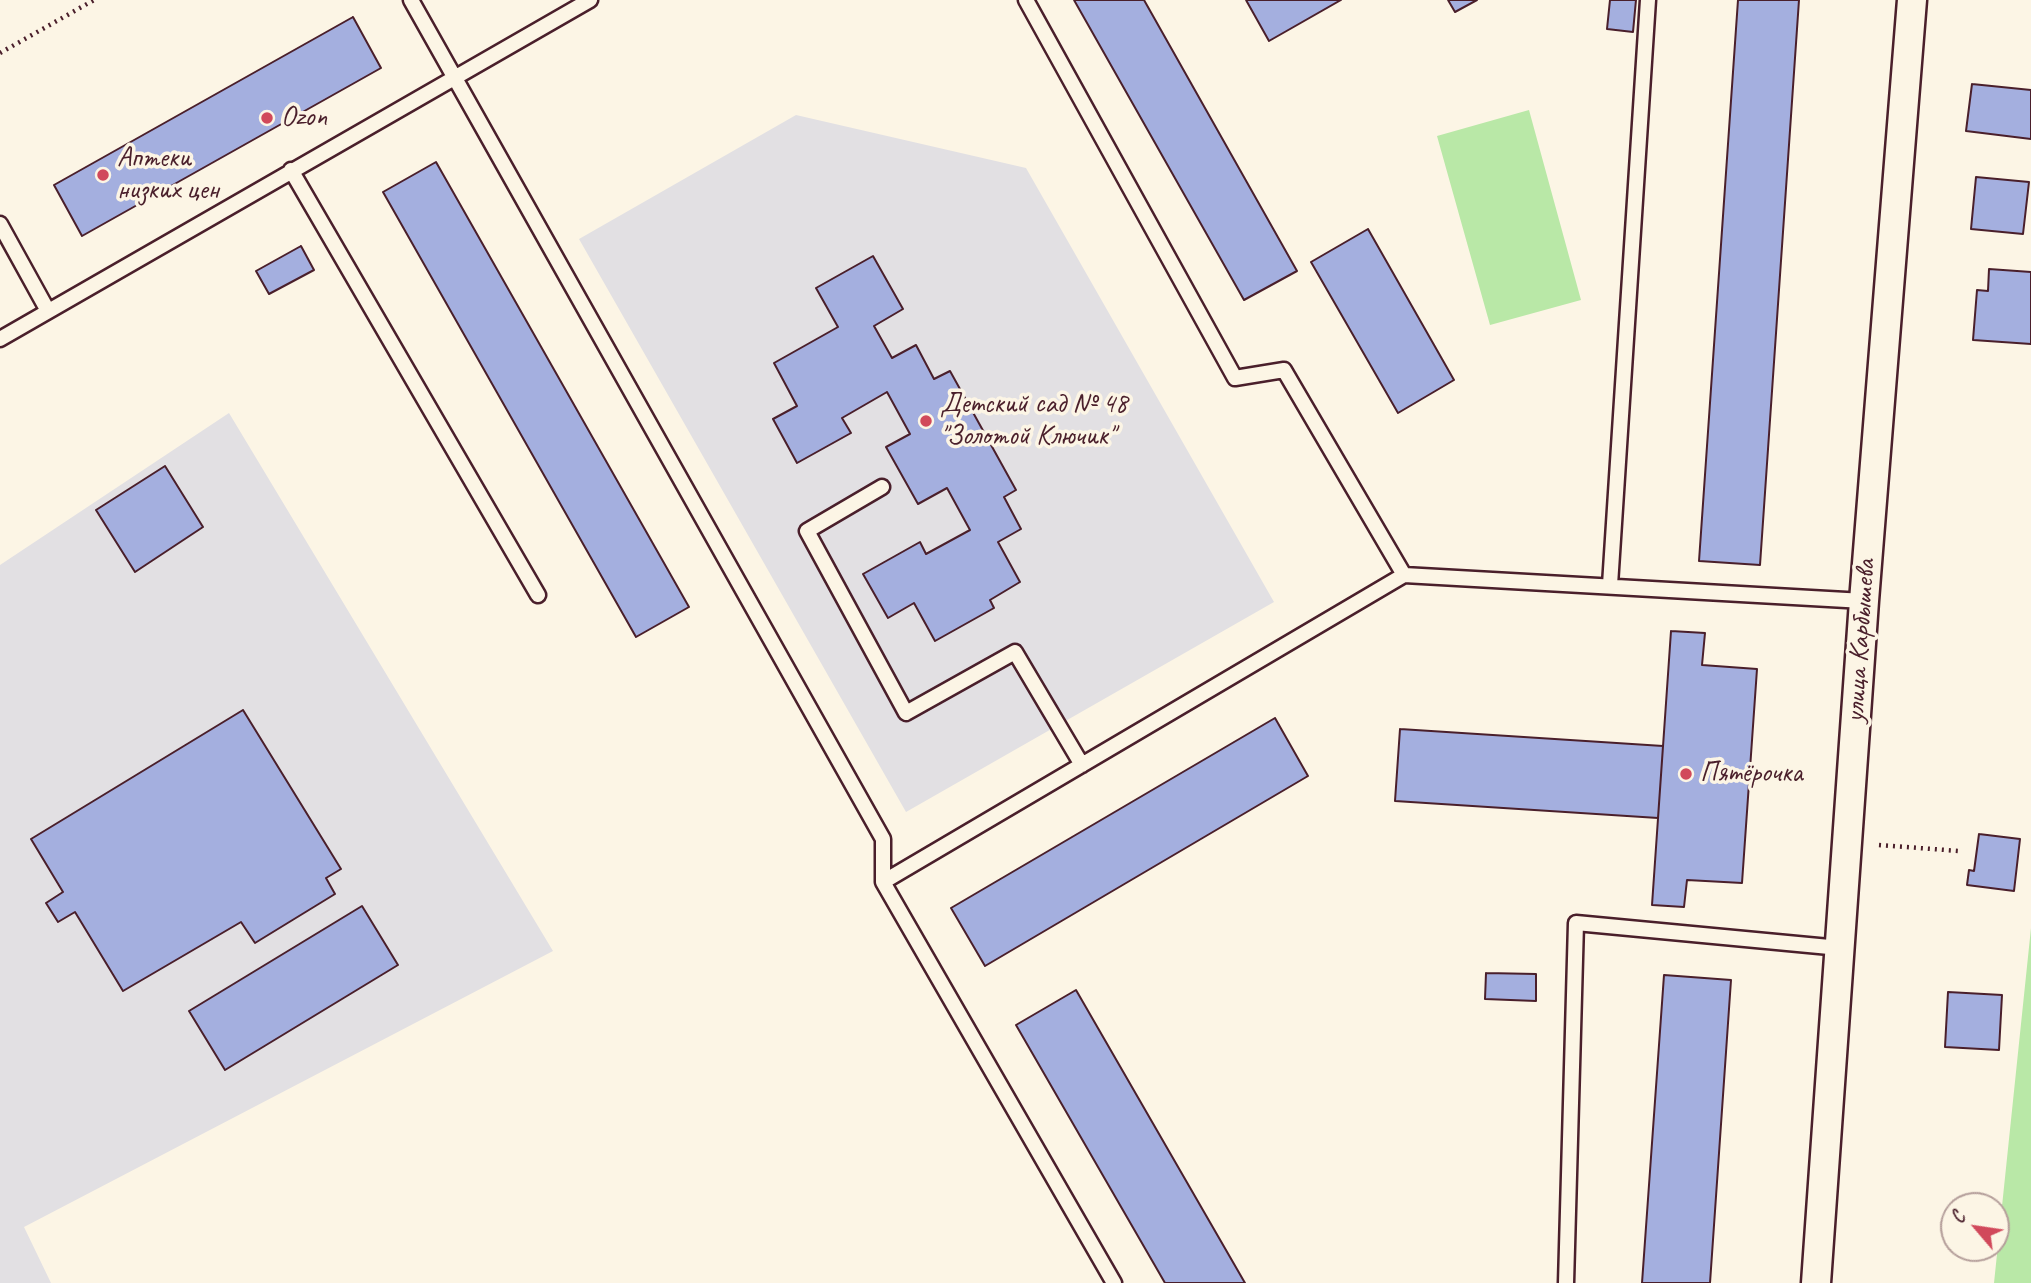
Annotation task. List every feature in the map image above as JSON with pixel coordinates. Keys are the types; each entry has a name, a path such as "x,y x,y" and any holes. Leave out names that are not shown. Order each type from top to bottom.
{"street":[{"name":"улица Карбышева","path":"1816,1283 1864,601 1912,0"}],"lane":[{"path":"411,0 883,839 883,882 1114,1283"},
{"path":"0,339 590,0"},
{"path":"1026,0 1235,377 1284,370 1404,575"},
{"path":"1610,586 1648,0"},
{"path":"291,170 538,594"},
{"path":"0,224 48,311"},
{"path":"882,487 807,531 906,713 1015,652 1082,765"},
{"path":"883,882 1404,575 1864,601"},
{"path":"1566,1283 1576,923 1840,948"}],"path":[{"path":"0,53 94,0"},
{"path":"1847,843 1959,851"}],"shaded area":[{"name":"Детский сад № 48 \"Золотой Ключик\"","path":"796,115 1026,168 1274,602 906,812 579,239"},
{"path":"229,413 553,951 24,1227 51,1283 0,1283 0,565"}],"green space":[{"path":"1529,110 1581,300 1490,325 1437,136"},
{"path":"2031,928 2031,1283 1994,1283 1996,1262 2010,1262 2010,1192 2003,1192"}],"building":[{"path":"1074,0 1144,0 1297,271 1244,300"},
{"path":"1246,0 1341,0 1269,41"},
{"path":"1448,0 1477,0 1455,12"},
{"path":"1610,0 1636,0 1633,32 1607,29"},
{"path":"1738,0 1799,0 1760,565 1699,561"},
{"path":"353,17 381,68 82,236 54,185"},
{"path":"1972,84 2031,90 2031,139 1966,131"},
{"path":"436,162 689,607 636,637 383,192"},
{"path":"1976,177 2029,182 2023,234 1971,229"},
{"path":"1368,229 1454,380 1398,413 1311,262"},
{"path":"301,246 314,270 269,294 256,271"},
{"path":"873,256 903,309 874,326 892,358 916,345 934,379 950,371 1016,490 1004,497 1021,529 998,542 1020,582 990,600 994,608 935,641 914,603 888,618 863,574 920,542 926,554 970,530 947,488 918,504 886,447 910,434 887,392 842,418 851,433 797,463 773,419 797,406 774,363 838,327 816,288"},
{"path":"1989,269 2031,272 2031,344 1973,340 1977,290 1988,291"},
{"path":"165,466 203,527 135,572 96,510"},
{"path":"1671,631 1705,633 1702,665 1757,669 1742,883 1687,880 1684,907 1652,905"},
{"path":"243,710 341,869 326,878 335,894 255,943 241,922 123,991 75,912 58,922 46,903 63,892 31,839"},
{"path":"1275,718 1308,776 985,966 951,908"},
{"path":"1400,729 1663,746 1658,818 1395,801"},
{"path":"1979,834 2020,839 2014,891 1967,885 1969,870 1974,871"},
{"path":"362,906 398,965 225,1070 189,1011"},
{"path":"1486,973 1536,974 1536,1001 1485,999"},
{"path":"1664,975 1731,980 1710,1283 1642,1283"},
{"path":"1076,990 1245,1283 1165,1283 1016,1025"},
{"path":"1948,992 2002,995 1999,1050 1945,1047"}],"place":[{"name":"Ozon","path":"267,118"},
{"name":"Аптеки низких цен","path":"103,175"},
{"name":"Детский сад № 48 \"Золотой Ключик\"","path":"926,421"},
{"name":"Пятёрочка","path":"1686,774"}]}
